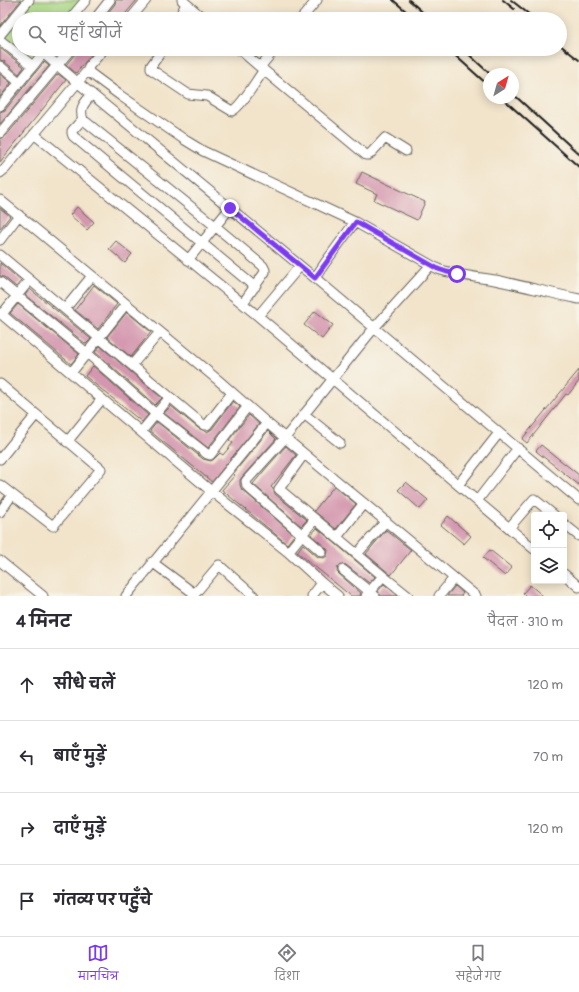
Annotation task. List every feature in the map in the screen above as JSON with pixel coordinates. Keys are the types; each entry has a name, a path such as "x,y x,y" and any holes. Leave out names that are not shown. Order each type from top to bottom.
{"street":[{"path":"19,12 29,0"},
{"path":"76,12 86,0"},
{"path":"101,12 110,0"},
{"path":"136,12 146,0"},
{"path":"307,12 317,0"},
{"path":"180,12 184,2 196,12"},
{"path":"0,35 12,21"},
{"path":"0,40 12,49"},
{"path":"20,56 33,66"},
{"path":"0,106 4,94 20,82 40,56"},
{"path":"49,56 77,82 315,278 579,500"},
{"path":"0,133 65,56"},
{"path":"2,169 34,134 88,70 91,63 98,56"},
{"path":"158,56 151,66 152,70 188,94 210,97 232,111 239,105 270,56"},
{"path":"247,56 366,155 368,156 386,138 406,151"},
{"path":"0,66 20,82"},
{"path":"88,70 122,96 198,148 356,222 438,269 447,272 515,284 579,299"},
{"path":"92,94 81,110 83,120 215,226 264,268 265,272 243,303"},
{"path":"83,120 72,131 73,136 255,286"},
{"path":"34,134 243,303 533,548"},
{"path":"0,200 218,380 267,423 454,578 470,594"},
{"path":"188,260 230,208"},
{"path":"0,240 19,216"},
{"path":"315,278 356,222"},
{"path":"0,255 204,425 207,425 232,393"},
{"path":"322,552 246,484 249,478 285,438 374,328 431,265"},
{"path":"258,316 300,266"},
{"path":"65,309 92,276"},
{"path":"30,280 1,314 212,491 288,552 338,596"},
{"path":"0,282 87,353 156,414 204,452 211,454 248,406"},
{"path":"71,373 126,304"},
{"path":"132,365 160,332"},
{"path":"0,384 67,442 101,469 53,526 0,485"},
{"path":"141,432 170,397"},
{"path":"67,442 102,399"},
{"path":"304,414 340,443"},
{"path":"0,459 36,415"},
{"path":"126,596 152,562 267,423"},
{"path":"458,485 499,433"},
{"path":"477,501 518,448"},
{"path":"304,454 278,489 408,596"},
{"path":"0,512 12,494"},
{"path":"509,528 534,499 550,512"},
{"path":"337,537 364,503"},
{"path":"288,552 315,519"},
{"path":"357,554 386,521"},
{"path":"567,526 579,536"},
{"path":"0,561 43,596"},
{"path":"152,562 194,595 219,565 254,596"},
{"path":"343,570 370,594 383,576"},
{"path":"567,577 579,587"},
{"path":"439,596 454,578"},
{"path":"312,596 322,583"}],"green space":[{"path":"32,0 83,0 73,12 22,12"},
{"path":"12,25 12,47 1,38"},
{"path":"24,56 36,56 31,62"}],"building":[{"path":"0,0 21,0 0,26"},
{"path":"116,0 137,0 127,12 109,12 115,4"},
{"path":"0,48 24,67 19,74 4,61 0,60"},
{"path":"74,56 90,56 76,73 66,65"},
{"path":"44,62 49,66 0,124 0,112 5,110"},
{"path":"0,74 11,83 0,97"},
{"path":"58,74 66,80 0,162 0,139 5,137"},
{"path":"362,172 425,202 417,220 374,200 377,194 356,184"},
{"path":"77,207 94,222 87,230 70,215"},
{"path":"0,208 10,216 0,229"},
{"path":"116,241 132,254 125,263 109,249"},
{"path":"0,263 21,281 16,287 4,277 0,276"},
{"path":"94,285 117,304 98,329 75,310"},
{"path":"30,289 91,339 86,344 25,295"},
{"path":"18,304 79,354 71,364 10,313"},
{"path":"315,311 333,325 322,339 304,325"},
{"path":"127,312 151,332 131,357 107,337"},
{"path":"100,346 162,398 155,405 95,352"},
{"path":"93,366 148,415 142,422 85,376"},
{"path":"579,370 579,381 568,395 566,394 527,443 522,439"},
{"path":"233,401 240,407 208,448 164,413 171,406 198,428 207,432 212,429"},
{"path":"249,415 259,424 212,482 150,431 157,422 203,459 211,461 220,453 223,455 233,443 229,440"},
{"path":"268,431 276,439 242,477 240,480 240,485 242,490 294,535 287,544 222,490"},
{"path":"541,445 579,475 579,485 536,451"},
{"path":"286,446 296,455 271,487 275,494 307,520 301,526 253,484"},
{"path":"406,482 428,500 420,509 398,490"},
{"path":"334,486 356,504 336,529 314,511"},
{"path":"448,516 471,536 464,544 441,525"},
{"path":"317,528 375,577 369,583 346,565 341,564 338,567 337,572 361,593 360,596 351,596 297,552 303,544 318,557 324,558 327,556 328,550 311,535"},
{"path":"386,530 411,550 391,575 366,554"},
{"path":"490,550 512,568 505,576 483,558"},
{"path":"384,584 398,596 381,596 378,591"},
{"path":"530,585 543,596 526,596 523,593"},
{"path":"455,586 463,593 461,596 447,596"}],"railway":[{"path":"393,0 407,12"},
{"path":"409,0 422,12"},
{"path":"503,0 514,9"},
{"path":"511,0 526,12"},
{"path":"567,51 579,60"},
{"path":"456,56 483,81"},
{"path":"471,56 484,68"},
{"path":"519,99 579,154"},
{"path":"509,104 579,167"}],"route":[{"path":"230,208 315,278 356,222 438,269 457,274"}]}
